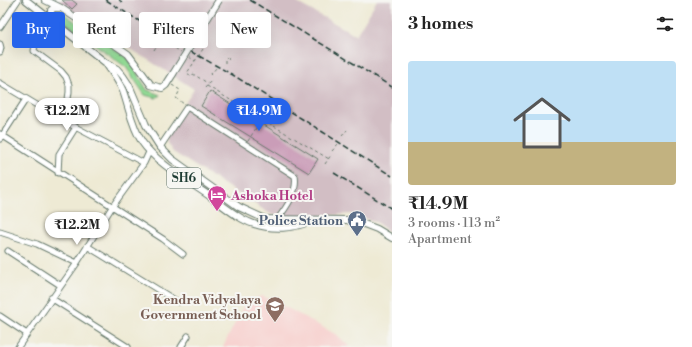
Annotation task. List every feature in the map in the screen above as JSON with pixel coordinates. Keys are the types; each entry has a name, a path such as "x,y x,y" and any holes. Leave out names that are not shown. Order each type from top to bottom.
{"main road":[{"name":"SH6","path":"26,0 42,12"},
{"path":"45,0 60,8 128,54 151,85 162,88 168,82 220,0"},
{"path":"51,12 51,10 54,8 60,8"},
{"name":"SH6","path":"65,30 106,63 117,69 123,76 129,85 146,125 160,147 172,159 239,207 265,219 347,220 377,229 392,238"},
{"name":"SH6","path":"106,63 119,83 141,142 149,152 163,164 253,224 279,228 304,224 312,220"}],"street":[{"path":"0,27 18,0"},
{"path":"0,44 0,52"},
{"path":"34,48 34,51 37,54 61,70 66,77 69,92 60,119"},
{"path":"0,83 60,119 144,163"},
{"path":"26,99 1,136 163,239 183,254"},
{"path":"160,147 187,107 295,176 296,184 292,194 277,220"},
{"path":"58,173 59,154 76,127"},
{"path":"18,347 60,285 77,263 112,207 144,163 149,152"},
{"path":"0,232 37,244 77,263"},
{"path":"87,246 178,302"},
{"path":"8,251 60,285"},
{"path":"51,298 128,347"},
{"path":"0,316 27,334"},
{"path":"181,347 188,336"}],"path":[{"path":"154,50 161,39 182,53"},
{"path":"203,49 187,73 191,76 193,74 209,84"},
{"path":"188,57 195,61"},
{"path":"225,63 225,58 230,59"},
{"path":"210,75 217,68"},
{"path":"205,88 211,81"},
{"path":"168,82 180,90 176,98 187,107"},
{"path":"207,86 328,159"},
{"path":"246,144 262,120"},
{"path":"342,136 347,130"},
{"path":"332,151 338,144"},
{"path":"325,164 331,155"}],"shaded area":[{"path":"54,0 292,0 356,35 377,0 392,0 392,234 376,222 352,214 295,217 272,215 173,152 167,143 167,132 194,89 130,48 131,48 131,12 73,12"},
{"name":"Kendra Vidyalaya Government School","path":"262,296 337,335 350,347 223,347 246,301"}],"green space":[{"path":"65,15 73,20 73,28 65,22"},
{"path":"100,48 113,48 128,58 147,90 160,95 156,98 145,95 126,67"}],"building":[{"path":"62,0 72,0 77,4 72,9"},
{"path":"210,91 318,159 309,173 201,106"}],"railway":[{"path":"106,0 163,36 233,75 392,176"},
{"path":"250,0 392,87"},
{"path":"334,173 392,209"}],"place":[{"name":"Ashoka Hotel","path":"217,212"},
{"name":"Police Station","path":"357,237"},
{"name":"Kendra Vidyalaya Government School","path":"275,323"}]}
